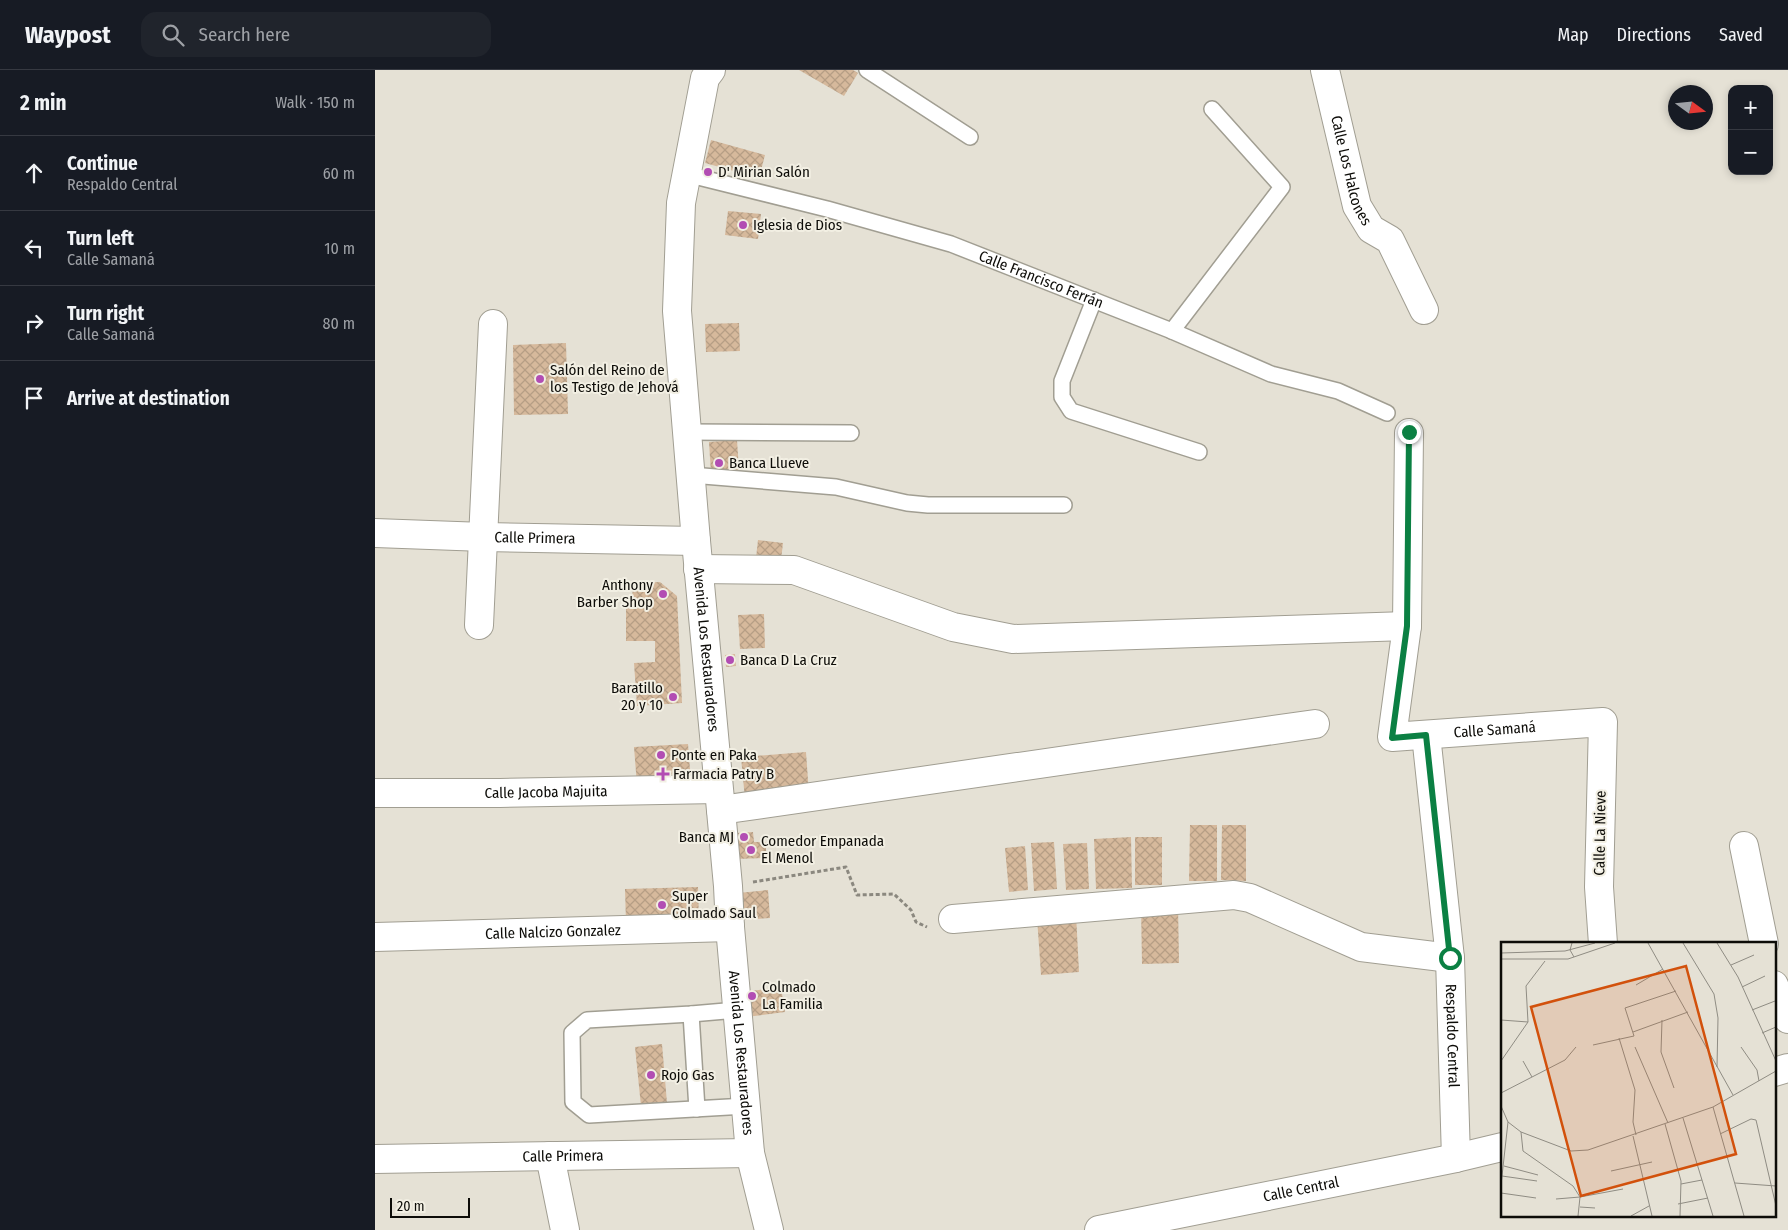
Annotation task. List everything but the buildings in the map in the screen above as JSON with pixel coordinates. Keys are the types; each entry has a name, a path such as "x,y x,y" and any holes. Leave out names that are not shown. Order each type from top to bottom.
{"street":[{"name":"Calle Los Halcones","path":"1325,70 1357,206 1371,229 1390,240 1425,310"},
{"name":"Avenida Los Restauradores","path":"702,73 681,203 677,311 750,1153 769,1230"},
{"path":"479,625 493,324"},
{"name":"Calle Samaná","path":"1409,432 1407,626 1392,738 1603,722"},
{"name":"Calle Primera","path":"375,533 484,537 696,540"},
{"path":"698,569 794,570 953,627 1013,639 1407,626"},
{"name":"Calle La Nieve","path":"1603,722 1599,887 1603,942"},
{"name":"Calle Jacoba Majuita","path":"375,793 500,793 719,799 1315,724"},
{"name":"Respaldo Central","path":"1426,735 1450,958 1456,1158"},
{"path":"1744,846 1764,942"},
{"path":"953,919 1234,895 1250,898 1361,947 1450,958"},
{"name":"Calle Nalcizo Gonzalez","path":"375,937 730,927"},
{"path":"1775,987 1788,1019"},
{"path":"1775,1072 1788,1068"},
{"name":"Calle Central","path":"1099,1230 1501,1147"},
{"name":"Calle Primera","path":"375,1160 750,1153"},
{"path":"550,1156 565,1230"}],"lane":[{"path":"867,70 970,137"},
{"path":"1172,331 1282,187 1212,110"},
{"name":"Calle Francisco Ferrán","path":"686,174 827,209 951,244 1172,331 1271,374 1338,391 1387,413"},
{"path":"1093,300 1062,381 1062,398 1071,411 1199,452"},
{"path":"688,432 851,433"},
{"path":"691,475 830,486 907,503 928,505 1064,505"},
{"path":"737,1010 587,1020 572,1033 573,1102 589,1115 746,1106"},
{"path":"691,1014 697,1109"}],"path":[{"path":"728,886 846,867 857,895 894,894 911,910 916,922 931,929 953,919"}],"place":[{"name":"D' Mirian Salón","path":"708,172"},
{"name":"Iglesia de Dios","path":"743,225"},
{"name":"Salón del Reino de los Testigo de Jehová","path":"540,379"},
{"name":"Banca Llueve","path":"719,463"},
{"name":"Anthony Barber Shop","path":"663,594"},
{"name":"Banca D La Cruz","path":"730,660"},
{"name":"Baratillo 20 y 10","path":"673,697"},
{"name":"Ponte en Paka","path":"661,755"},
{"name":"Farmacia Patry B","path":"663,774"},
{"name":"Banca MJ","path":"744,837"},
{"name":"Comedor Empanada El Menol","path":"751,850"},
{"name":"Super Colmado Saul","path":"662,905"},
{"name":"Colmado La Familia","path":"752,996"},
{"name":"Rojo Gas","path":"651,1075"}],"route":[{"path":"1409,432 1407,626 1392,738 1426,735 1450,958"}]}
